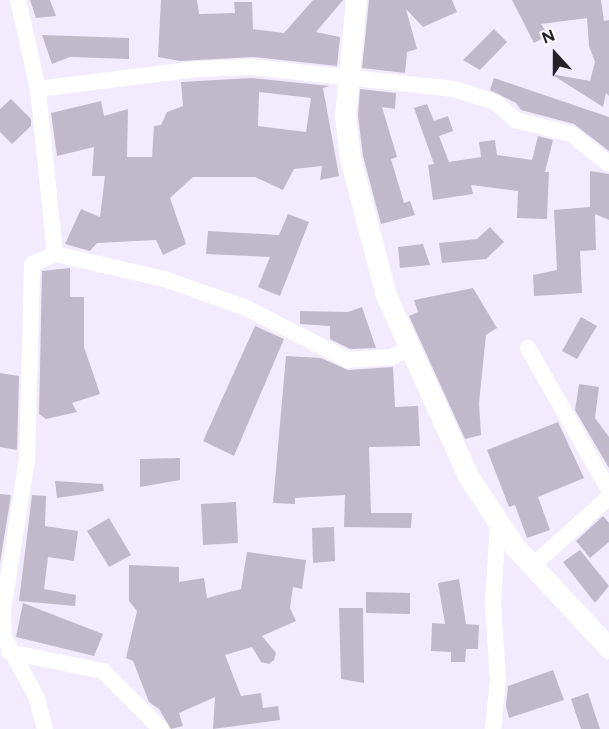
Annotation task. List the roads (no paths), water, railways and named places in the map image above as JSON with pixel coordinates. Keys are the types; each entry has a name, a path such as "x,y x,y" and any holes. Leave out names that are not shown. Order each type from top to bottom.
{"street":[{"path":"18,0 38,89 55,254"},
{"path":"356,0 345,116 350,158 386,295 408,349 468,476 531,567 609,648"},
{"path":"38,89 197,69 252,67 478,95 495,102 516,120 570,134 609,164"},
{"path":"45,729 36,696 4,642 3,611 27,460 32,264 55,254 164,279 244,307 348,360 392,357 408,349"},
{"path":"528,348 609,490"},
{"path":"531,567 609,497"},
{"path":"493,729 498,680 493,603 498,522"},
{"path":"4,642 103,670 161,729"}]}
